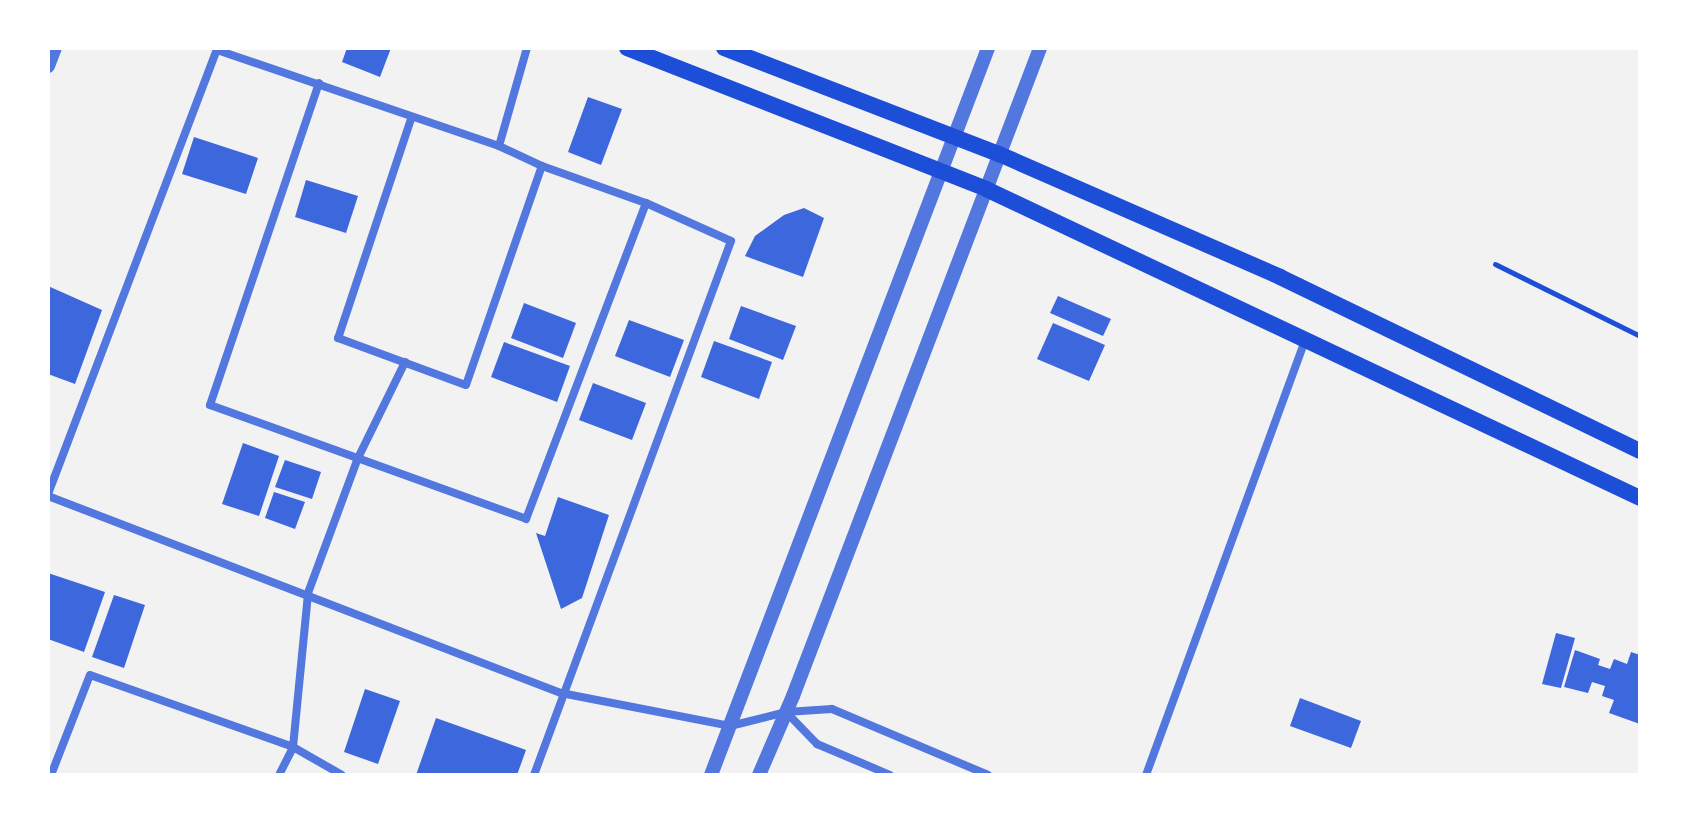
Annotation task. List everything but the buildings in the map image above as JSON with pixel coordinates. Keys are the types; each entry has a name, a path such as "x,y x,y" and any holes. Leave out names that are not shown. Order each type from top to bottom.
{"main road":[{"path":"627,48 986,189 1640,498"},
{"path":"724,48 999,154 1280,277 1640,451"}],"street":[{"path":"48,66 55,48"},
{"path":"499,146 527,48"},
{"path":"711,775 988,48"},
{"path":"759,775 786,712 1040,48"},
{"path":"534,775 561,693 731,241 646,203 542,166 499,146 411,119 319,83 217,50 48,495 561,693 730,726 786,712 832,709 988,775"},
{"path":"319,83 210,405 526,519 646,203"},
{"path":"411,119 338,338 466,385 542,166"},
{"path":"1146,775 1305,340"},
{"path":"279,775 293,747 308,593 358,458 405,362"},
{"path":"51,775 90,675 293,747 342,775"},
{"path":"786,712 817,744 890,775"}],"path":[{"path":"1495,264 1640,336"}]}
